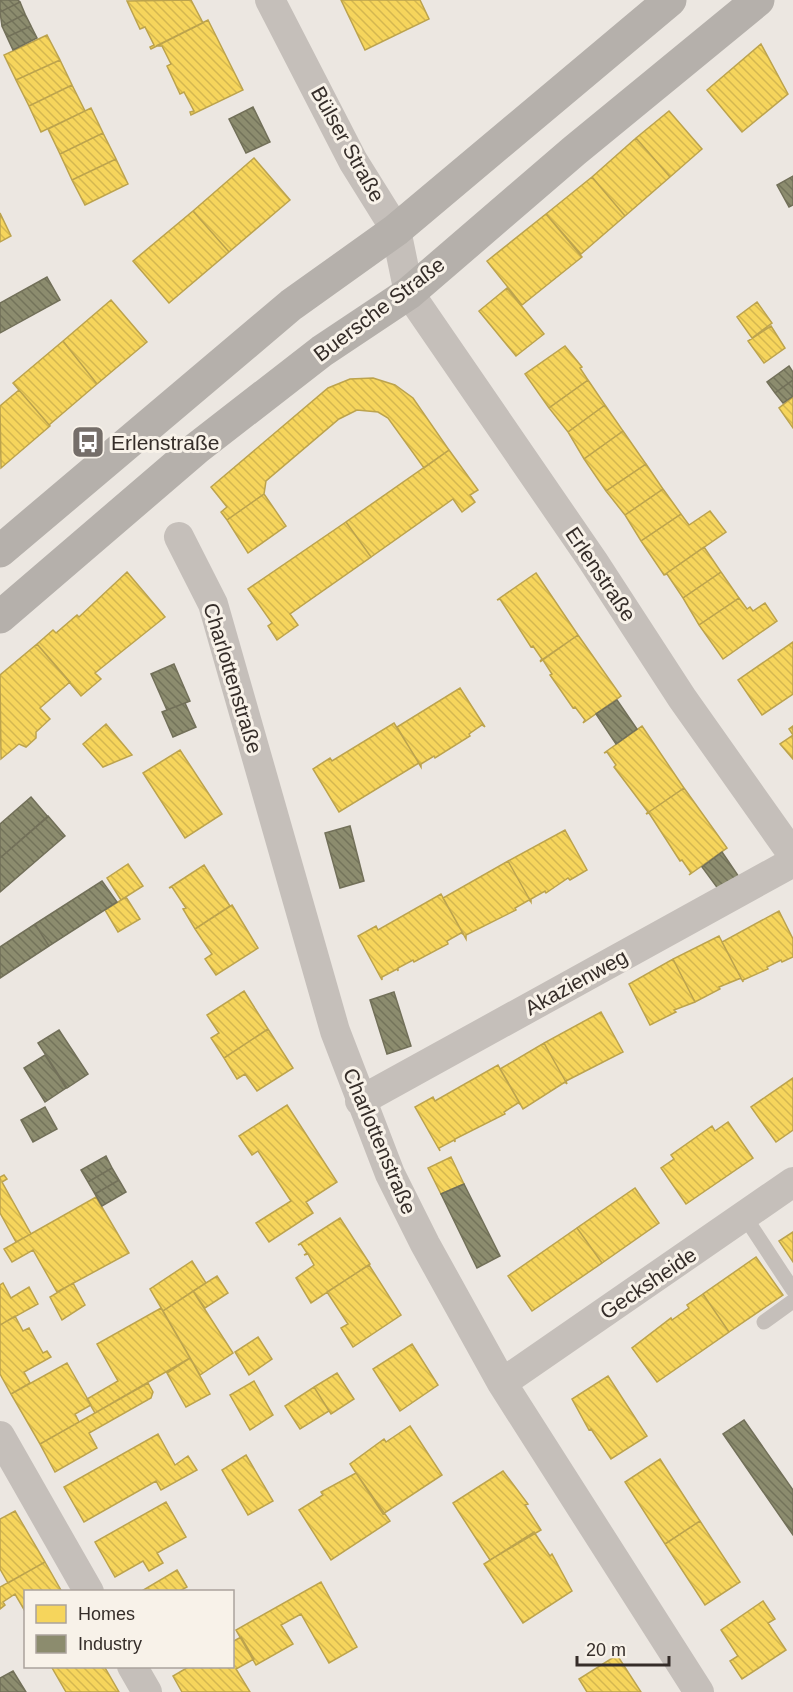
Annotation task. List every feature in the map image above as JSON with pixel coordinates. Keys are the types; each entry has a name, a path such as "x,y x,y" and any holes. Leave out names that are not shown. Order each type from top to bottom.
{"main road":[{"path":"0,551 291,305 396,230 670,0"},
{"name":"Buersche Straße","path":"0,617 197,448 322,351 408,292 574,151 758,0"}],"street":[{"name":"Bülser Straße","path":"270,0 353,161 396,230 408,292"},
{"name":"Erlenstraße","path":"408,292 593,561 682,698 793,855"},
{"name":"Charlottenstraße","path":"179,537 213,604 312,956 360,1101 390,1174 425,1244 502,1383 699,1692"},
{"name":"Akazienweg","path":"360,1101 793,862"},
{"name":"Gecksheide","path":"502,1383 793,1182"},
{"path":"0,1436 88,1590"},
{"path":"133,1668 147,1692"}],"lane":[{"path":"745,1217 793,1290"},
{"path":"764,1322 793,1301"}],"building: Homes":[{"path":"191,0 203,23 151,49 150,47 154,45 145,27 140,29 127,1"},
{"path":"341,0 420,0 429,19 365,50"},
{"path":"208,20 243,90 191,115 190,112 194,111 184,92 180,94 167,66 171,64 162,46 156,46"},
{"path":"47,35 60,60 16,80 4,55"},
{"path":"761,44 788,94 742,132 707,90"},
{"path":"60,60 72,85 29,106 16,80"},
{"path":"72,85 85,111 41,132 29,106"},
{"path":"91,108 103,133 60,154 48,129"},
{"path":"669,111 702,149 670,177 636,138"},
{"path":"103,133 116,159 72,180 60,154"},
{"path":"636,138 670,177 625,216 592,177"},
{"path":"254,158 290,200 229,252 193,211"},
{"path":"116,159 128,184 85,205 72,180"},
{"path":"592,177 625,216 581,254 546,214"},
{"path":"193,211 229,252 169,303 133,261"},
{"path":"0,213 11,236 0,242"},
{"path":"546,214 582,257 522,305 487,261"},
{"path":"507,288 544,334 516,356 479,311"},
{"path":"111,300 147,342 97,384 63,341"},
{"path":"757,302 772,323 752,338 737,317"},
{"path":"771,326 785,348 764,363 748,341"},
{"path":"63,341 97,384 49,425 13,383"},
{"path":"565,346 582,367 580,368 588,380 549,408 525,374"},
{"path":"373,378 395,385 413,398 449,450 424,468 388,418 378,412 357,410 339,419 266,481 264,494 227,520 221,512 227,507 211,487 328,388 350,379"},
{"path":"588,380 605,405 568,432 549,408"},
{"path":"19,390 50,426 1,468 0,406"},
{"path":"793,397 793,428 779,408"},
{"path":"605,405 623,431 584,459 568,432"},
{"path":"623,431 646,464 606,491 584,459"},
{"path":"449,450 478,490 470,495 475,502 462,512 453,499 371,557 346,522"},
{"path":"646,464 663,489 625,515 606,491"},
{"path":"663,489 681,514 641,541 625,515"},
{"path":"264,494 286,526 248,553 227,520"},
{"path":"710,511 726,532 664,575 641,541 681,514 689,525"},
{"path":"346,522 371,557 290,614 298,625 277,640 268,626 272,623 248,589"},
{"path":"704,547 721,572 683,598 667,574 664,575"},
{"path":"127,572 165,617 95,673 101,679 81,696 37,644 53,630 56,633 77,615 79,617"},
{"path":"721,572 739,598 699,625 683,598"},
{"path":"536,573 578,635 540,661 542,659 533,646 531,647 500,599 497,600"},
{"path":"739,598 747,609 750,607 753,611 765,603 777,621 723,659 699,625"},
{"path":"578,635 621,696 583,723 585,720 575,707 573,708 550,675 552,674 543,660 540,662"},
{"path":"793,642 793,694 762,715 738,680"},
{"path":"37,644 70,682 40,708 50,719 36,732 36,738 26,747 19,744 1,759 0,675"},
{"path":"460,688 485,727 482,725 469,734 470,736 421,764 421,767 397,727"},
{"path":"394,723 419,763 339,812 313,769 330,758 332,761"},
{"path":"106,724 132,755 103,767 83,744"},
{"path":"642,726 684,788 646,814 648,812 614,767 616,765 607,752 604,753"},
{"path":"793,735 793,759 780,744"},
{"path":"180,750 222,814 185,838 143,773"},
{"path":"684,788 727,848 689,875 691,873 682,860 680,861 649,813 646,814"},
{"path":"565,830 587,870 531,899 531,902 508,861"},
{"path":"508,861 531,902 529,900 515,908 516,910 466,935 466,939 443,898"},
{"path":"128,864 143,886 121,900 107,878"},
{"path":"204,865 230,906 195,929 183,909 186,908 172,887 169,888"},
{"path":"441,894 464,935 461,933 447,941 448,944 398,968 398,971 397,969 382,977 382,980 358,936 376,926 378,930"},
{"path":"126,897 140,919 118,932 105,910"},
{"path":"232,905 258,948 216,975 205,959 212,954 195,929"},
{"path":"779,911 793,939 793,957 767,967 768,969 743,982 722,942"},
{"path":"719,936 741,978 719,987 720,989 695,1002 673,959"},
{"path":"673,959 695,1002 674,1010 676,1012 650,1025 629,984"},
{"path":"244,991 268,1029 224,1058 211,1038 219,1033 207,1015"},
{"path":"601,1012 623,1052 566,1081 567,1084 544,1043"},
{"path":"268,1029 293,1068 257,1091 245,1074 237,1079 224,1058"},
{"path":"544,1043 567,1084 565,1082 523,1109 500,1069"},
{"path":"498,1065 521,1105 518,1103 504,1112 505,1114 455,1139 455,1142 454,1140 439,1148 440,1151 415,1107 433,1097 435,1101"},
{"path":"793,1078 793,1130 776,1142 751,1107"},
{"path":"287,1105 337,1182 306,1202 313,1213 269,1242 256,1223 291,1201 258,1151 252,1155 239,1136"},
{"path":"728,1122 753,1158 686,1204 661,1168 674,1159 671,1155 712,1126 715,1131"},
{"path":"451,1157 464,1184 441,1194 428,1168"},
{"path":"4,1175 7,1179 2,1182 31,1234 16,1242 0,1213 0,1177"},
{"path":"635,1188 659,1223 602,1263 577,1228"},
{"path":"96,1197 129,1253 57,1292 33,1250 12,1262 4,1249"},
{"path":"340,1218 370,1264 311,1303 296,1278 314,1265 308,1254 304,1255 307,1253 301,1244 298,1245"},
{"path":"577,1228 602,1263 532,1311 508,1276"},
{"path":"793,1232 793,1262 779,1241"},
{"path":"756,1257 783,1295 729,1332 703,1294"},
{"path":"192,1261 206,1283 163,1311 150,1289"},
{"path":"369,1265 401,1315 353,1347 341,1328 348,1324 327,1292"},
{"path":"217,1276 228,1293 205,1308 193,1291"},
{"path":"3,1283 11,1298 29,1287 38,1304 0,1325 0,1285"},
{"path":"73,1283 85,1305 62,1320 50,1297"},
{"path":"193,1291 233,1353 200,1375 163,1311"},
{"path":"703,1294 729,1332 657,1382 632,1348 671,1318 672,1320 689,1308 687,1305"},
{"path":"161,1308 190,1358 95,1413 87,1399 118,1381 97,1344"},
{"path":"15,1316 23,1331 29,1328 43,1353 47,1351 51,1357 24,1372 30,1383 11,1394 0,1374 0,1325"},
{"path":"258,1337 272,1359 249,1375 235,1352"},
{"path":"412,1344 438,1385 400,1411 373,1369"},
{"path":"190,1358 210,1394 186,1407 167,1373"},
{"path":"67,1363 91,1405 75,1414 79,1422 40,1444 11,1394"},
{"path":"337,1373 354,1399 331,1414 314,1387"},
{"path":"608,1376 647,1436 611,1459 591,1429 589,1430 572,1399"},
{"path":"254,1381 273,1415 250,1430 230,1395"},
{"path":"148,1383 153,1392 151,1398 89,1433 97,1448 55,1472 40,1444"},
{"path":"314,1387 329,1411 300,1429 285,1406"},
{"path":"410,1426 442,1475 383,1514 350,1464 384,1439 386,1442"},
{"path":"158,1434 175,1465 188,1456 197,1470 161,1490 156,1481 84,1522 64,1487"},
{"path":"246,1455 273,1501 248,1515 222,1470"},
{"path":"660,1459 700,1521 665,1544 625,1482"},
{"path":"503,1471 528,1504 525,1505 541,1530 490,1560 453,1503"},
{"path":"356,1473 390,1521 331,1560 299,1510 323,1495 321,1492"},
{"path":"166,1502 186,1537 157,1553 163,1563 149,1571 143,1561 115,1577 95,1542"},
{"path":"15,1511 45,1562 8,1583 0,1569 0,1519"},
{"path":"700,1521 740,1582 705,1605 665,1544"},
{"path":"534,1532 550,1556 552,1554 572,1591 523,1623 484,1564"},
{"path":"45,1562 61,1590 24,1590 24,1610 15,1594 3,1602 5,1605 0,1609 0,1587"},
{"path":"177,1570 187,1587 182,1590 143,1590"},
{"path":"321,1582 357,1647 329,1663 301,1614 281,1625 293,1644 256,1665 236,1630"},
{"path":"763,1601 775,1619 768,1623 786,1650 742,1679 730,1661 738,1656 721,1630"},
{"path":"241,1637 254,1659 236,1669 250,1692 182,1692 173,1676 187,1668 234,1668 234,1641"},
{"path":"617,1655 641,1692 587,1692 579,1679"},
{"path":"52,1668 105,1668 119,1692 66,1692"}],"building: Industry":[{"path":"0,0 18,0 20,2 0,12"},
{"path":"20,2 25,14 2,26 0,12"},
{"path":"25,14 31,26 7,37 2,26"},
{"path":"31,26 37,38 13,50 7,37"},
{"path":"253,107 270,142 246,153 229,119"},
{"path":"793,176 793,205 789,207 777,185"},
{"path":"47,277 60,300 0,333 0,303"},
{"path":"789,366 793,372 793,380 775,393 767,382"},
{"path":"793,380 793,396 783,403 775,393"},
{"path":"174,664 190,701 167,710 151,674"},
{"path":"617,700 637,729 616,744 596,714"},
{"path":"185,703 196,727 173,737 162,712"},
{"path":"31,797 48,817 0,858 0,824"},
{"path":"48,816 65,836 0,892 0,858"},
{"path":"350,826 364,881 340,888 325,833"},
{"path":"722,852 739,877 719,890 702,867"},
{"path":"102,881 117,902 49,946 35,924"},
{"path":"35,924 49,946 0,978 0,947"},
{"path":"394,992 411,1046 387,1054 370,1000"},
{"path":"59,1030 88,1074 67,1088 38,1043"},
{"path":"45,1055 66,1088 45,1102 24,1068"},
{"path":"45,1107 57,1129 33,1142 21,1120"},
{"path":"106,1156 112,1168 88,1182 81,1170"},
{"path":"112,1168 119,1180 95,1194 88,1182"},
{"path":"119,1180 126,1192 102,1206 95,1194"},
{"path":"464,1184 500,1256 477,1268 441,1194"},
{"path":"744,1420 793,1490 793,1535 723,1434"},
{"path":"13,1671 26,1692 0,1692 0,1678"}],"place":[{"name":"Erlenstraße","path":"88,442"}]}
